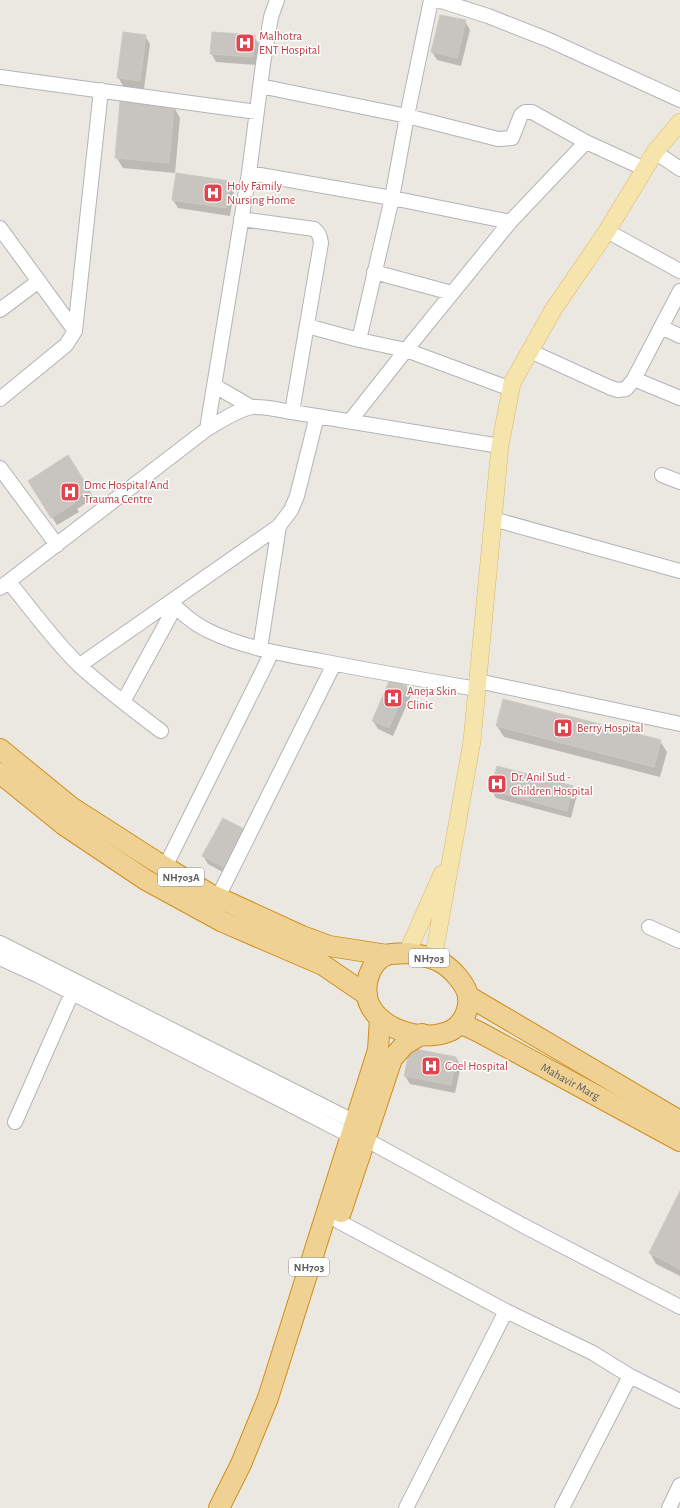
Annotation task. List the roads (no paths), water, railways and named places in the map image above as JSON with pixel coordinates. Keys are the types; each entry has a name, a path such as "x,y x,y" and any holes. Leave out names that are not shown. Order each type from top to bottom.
{"highway":[{"name":"NH703A","path":"0,749 71,807 208,893 302,936 330,946 387,955"},
{"name":"NH703A","path":"0,773 64,825 146,880 223,922 323,965 367,995"},
{"name":"NH703","path":"387,955 408,953 424,956 442,963 457,976 468,996"},
{"path":"387,955 378,960 370,970 367,980 367,995 371,1008 380,1019 390,1026 404,1032 422,1034 436,1035 452,1031 460,1024 467,1012 468,996"},
{"name":"Mahavir Marg","path":"468,996 680,1121"},
{"name":"NH703","path":"219,1508 241,1464 266,1420 280,1402 338,1221 357,1132 378,1050 380,1019"},
{"name":"Mahavir Marg","path":"460,1024 479,1032 680,1141"},
{"name":"NH703","path":"233,1508 251,1471 266,1420 268,1398 357,1132 392,1059 404,1045 422,1034"}],"main road":[{"path":"433,960 472,741 500,446 512,383 553,310 607,231 654,152 680,122"},
{"path":"408,953 453,850"}],"street":[{"path":"207,429 249,173 260,86 271,17 277,0"},
{"path":"359,340 392,198 406,116 435,0 488,16 549,40 680,100"},
{"path":"0,77 257,112"},
{"path":"260,86 406,116 505,140 514,136 521,115 523,113 532,112 586,142 645,168"},
{"path":"0,399 66,345 75,331 101,90"},
{"path":"350,421 510,222 586,142"},
{"path":"654,152 680,169"},
{"path":"249,173 392,198 510,222"},
{"path":"241,219 314,229 318,232 321,243 292,412"},
{"path":"0,228 75,331"},
{"path":"607,231 680,271"},
{"path":"374,272 452,293"},
{"path":"0,310 39,281"},
{"path":"530,351 618,390 626,389 634,379 680,291"},
{"path":"307,326 359,340 406,350 511,389"},
{"path":"661,327 680,336"},
{"path":"634,379 680,398"},
{"path":"214,386 251,407"},
{"path":"160,731 80,665 5,585 207,429 237,412 251,407 260,407 350,421 500,446"},
{"path":"80,665 173,605 279,526 291,510 297,496 316,416"},
{"path":"0,468 57,545"},
{"path":"662,475 680,482"},
{"path":"493,519 680,571"},
{"path":"165,867 266,650 279,526"},
{"path":"173,605 184,616 208,631 238,643 266,650 334,664 477,685 680,724"},
{"path":"123,702 173,605"},
{"path":"218,898 334,664"},
{"path":"649,927 680,941"},
{"path":"0,943 357,1132 526,1227 680,1307"},
{"path":"0,958 357,1132"},
{"path":"15,1122 72,993"},
{"path":"338,1221 506,1311 593,1354 630,1376 680,1401"},
{"path":"407,1508 506,1311"},
{"path":"562,1508 630,1376"},
{"path":"669,1508 680,1485"}],"place":[{"name":"Malhotra ENT Hospital","path":"245,43"},
{"name":"Holy Family Nursing Home","path":"213,193"},
{"name":"Dmc Hospital And Trauma Centre","path":"70,492"},
{"name":"Aneja Skin Clinic","path":"393,698"},
{"name":"Berry Hospital","path":"563,728"},
{"name":"Dr. Anil Sud - Children Hospital","path":"497,784"},
{"name":"Goel Hospital","path":"431,1066"}]}
